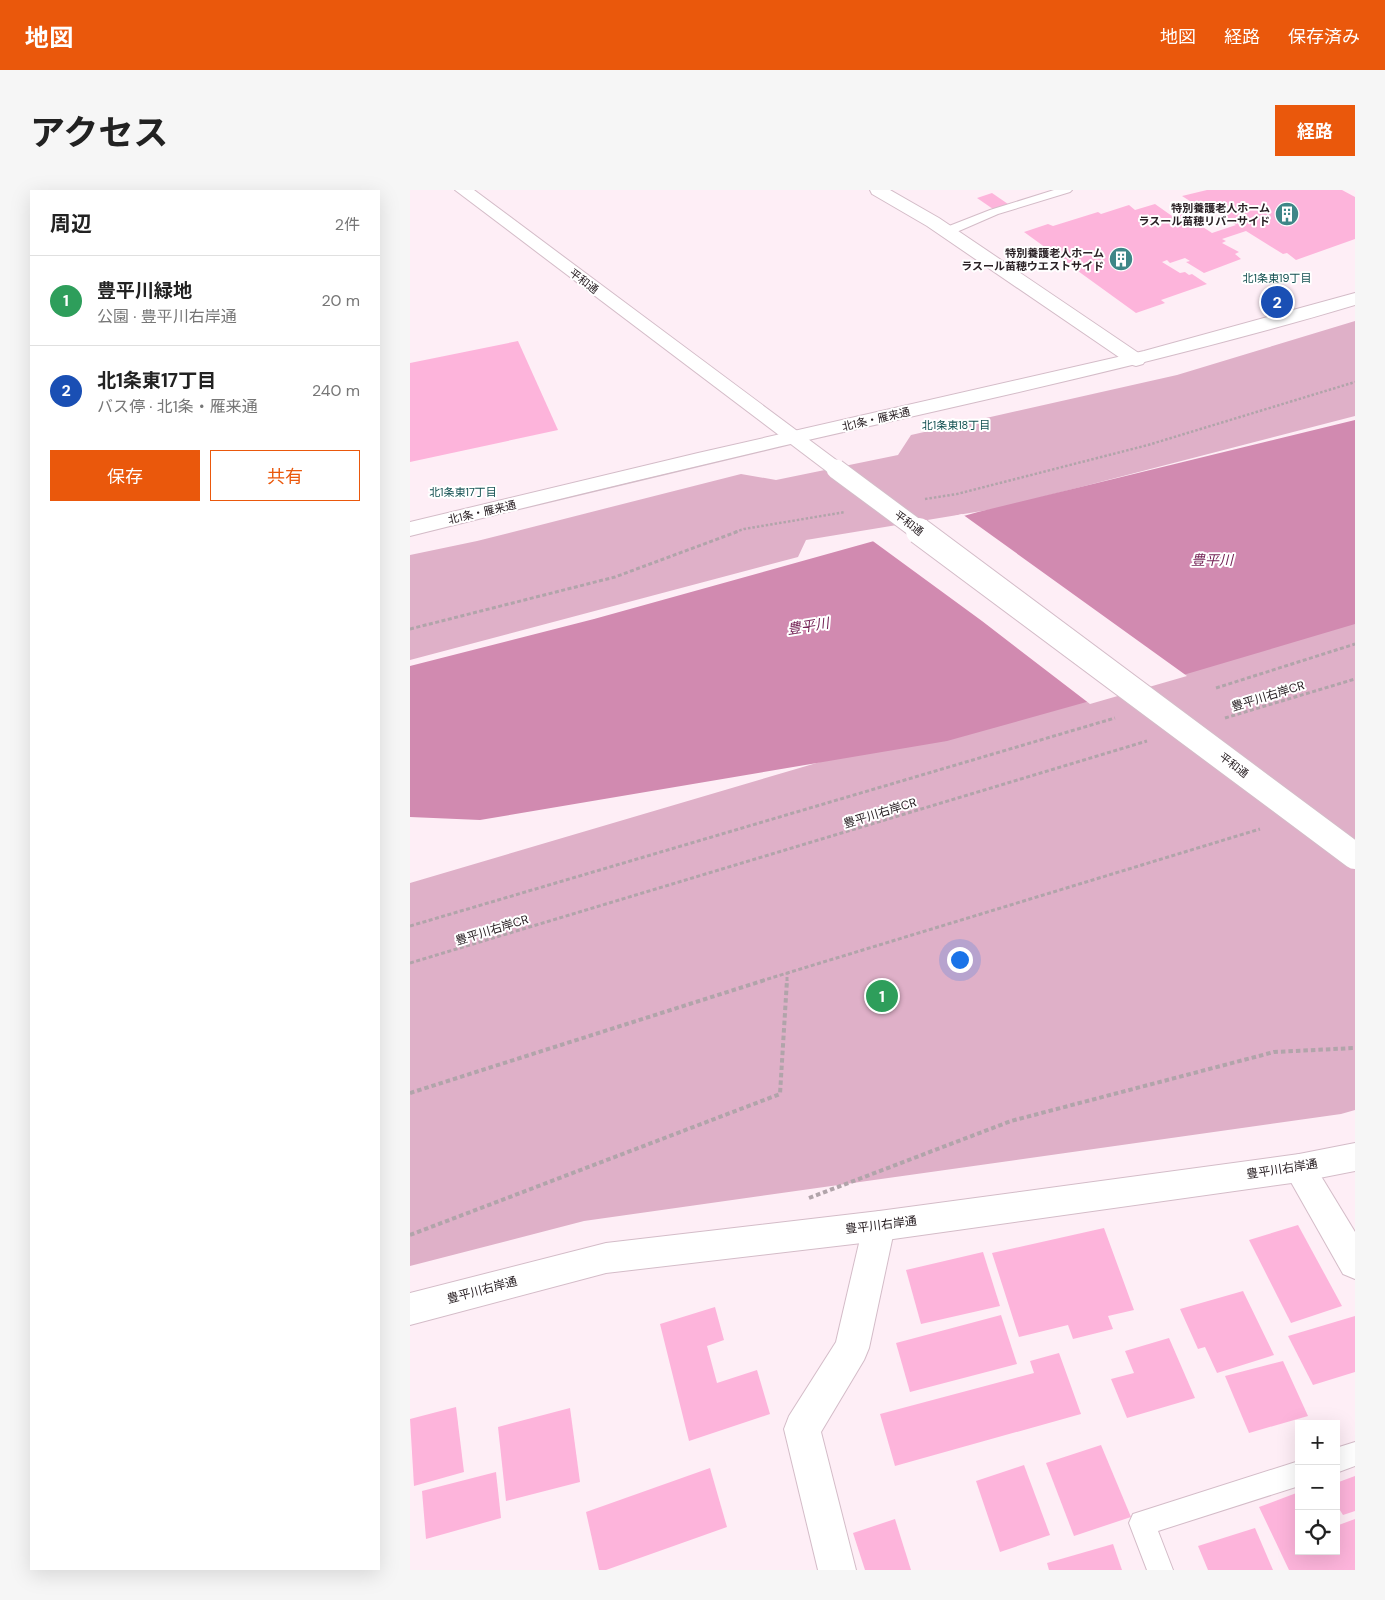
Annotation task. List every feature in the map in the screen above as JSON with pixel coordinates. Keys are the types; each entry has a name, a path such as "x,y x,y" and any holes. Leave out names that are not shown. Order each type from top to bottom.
{"main road":[{"name":"平和通","path":"463,190 792,438 1355,856"},
{"path":"878,190 933,222 1136,360"},
{"name":"北1条・雁来通","path":"410,529 792,438 1136,360 1218,340 1350,300"},
{"name":"豊平川右岸通","path":"410,1309 606,1258 879,1226 1299,1168 1355,1157"},
{"path":"1299,1168 1355,1263"},
{"path":"837,1570 802,1429 852,1348 879,1226"}],"lane":[{"path":"948,231 994,212 1066,190"},
{"path":"1340,1459 1355,1454"},
{"path":"1160,1570 1142,1523 1295,1474"}],"path":[{"path":"1216,688 1355,644"},
{"name":"豊平川右岸CR","path":"1218,720 1355,679"},
{"path":"410,926 1116,718"},
{"name":"豊平川右岸CR","path":"410,963 1151,740"},
{"path":"410,1093 787,973 1260,830"},
{"path":"410,1235 780,1094 787,973"},
{"path":"803,1200 1011,1121 1274,1052 1355,1048"}],"shaded area":[{"path":"1355,321 1355,416 1000,508 806,540 798,557 410,660 410,555 477,541 741,474 776,480 898,455 911,435 1177,375"},
{"path":"1355,594 1355,1110 1341,1114 584,1221 410,1266 410,883 864,749"}],"water":[{"name":"豊平川","path":"1355,420 1355,624 1190,673 947,741 480,820 410,817 410,666 594,619 978,512"}],"pier":[{"path":"962,514 1187,676 1090,704 982,621 870,539"}],"building":[{"name":"特別養護老人ホーム ラスール苗穂ウエストサイド","path":"1207,190 1342,190 1355,197 1355,239 1296,260 1287,253 1283,254 1246,231 1222,239 1226,241 1222,243 1239,252 1235,254 1241,259 1204,273 1186,262 1190,261 1185,258 1170,263 1167,260 1162,262 1180,273 1192,274 1207,284 1161,300 1165,303 1136,313 1024,232 1048,224 1053,226 1098,212 1101,214 1129,205 1135,210 1155,204 1172,216 1183,214 1212,233 1236,225 1198,201 1193,203 1182,196"},
{"path":"992,193 1008,204 993,209 977,198"},
{"path":"518,341 558,430 410,462 410,363"},
{"path":"1298,1225 1342,1306 1291,1323 1249,1240"},
{"path":"1104,1228 1134,1310 1108,1316 1113,1329 1073,1339 1068,1325 1019,1337 992,1253"},
{"path":"983,1252 1000,1306 921,1324 906,1270"},
{"path":"1243,1291 1274,1355 1217,1373 1205,1347 1198,1349 1180,1309"},
{"path":"715,1307 724,1340 707,1346 717,1383 757,1370 770,1414 689,1441 660,1324"},
{"path":"1001,1315 1017,1364 910,1392 896,1343"},
{"path":"1355,1316 1355,1372 1313,1385 1288,1336"},
{"path":"1169,1338 1195,1398 1127,1418 1111,1379 1134,1373 1125,1351"},
{"path":"1059,1353 1081,1414 895,1466 880,1414 1034,1373 1030,1361"},
{"path":"1283,1361 1308,1416 1249,1433 1225,1376"},
{"path":"456,1407 464,1472 414,1486 410,1419"},
{"path":"570,1408 580,1482 506,1501 498,1427"},
{"path":"1101,1445 1131,1517 1074,1536 1046,1463"},
{"path":"1024,1465 1050,1535 1000,1552 976,1481"},
{"path":"710,1468 727,1527 606,1570 599,1570 586,1512"},
{"path":"496,1472 501,1518 426,1539 422,1491"},
{"path":"1355,1476 1355,1511 1343,1515 1340,1510 1340,1482"},
{"path":"1295,1494 1295,1555 1340,1555 1340,1525 1355,1519 1355,1570 1289,1570 1259,1507"},
{"path":"895,1519 911,1570 865,1570 853,1533"},
{"path":"1255,1528 1273,1570 1208,1570 1198,1546"},
{"path":"1113,1544 1122,1570 1049,1570 1047,1563"}],"place":[{"name":"特別養護老人ホーム ラスール苗穂リバーサイド","path":"1287,214"},
{"name":"特別養護老人ホーム ラスール苗穂ウエストサイド","path":"1121,259"},
{"name":"北1条東17丁目","path":"1277,302"},
{"name":"豊平川緑地","path":"882,996"}],"district":[{"name":"北1条東19丁目","path":"1277,278"},
{"name":"北1条東18丁目","path":"956,425"},
{"name":"北1条東17丁目","path":"463,492"}]}
